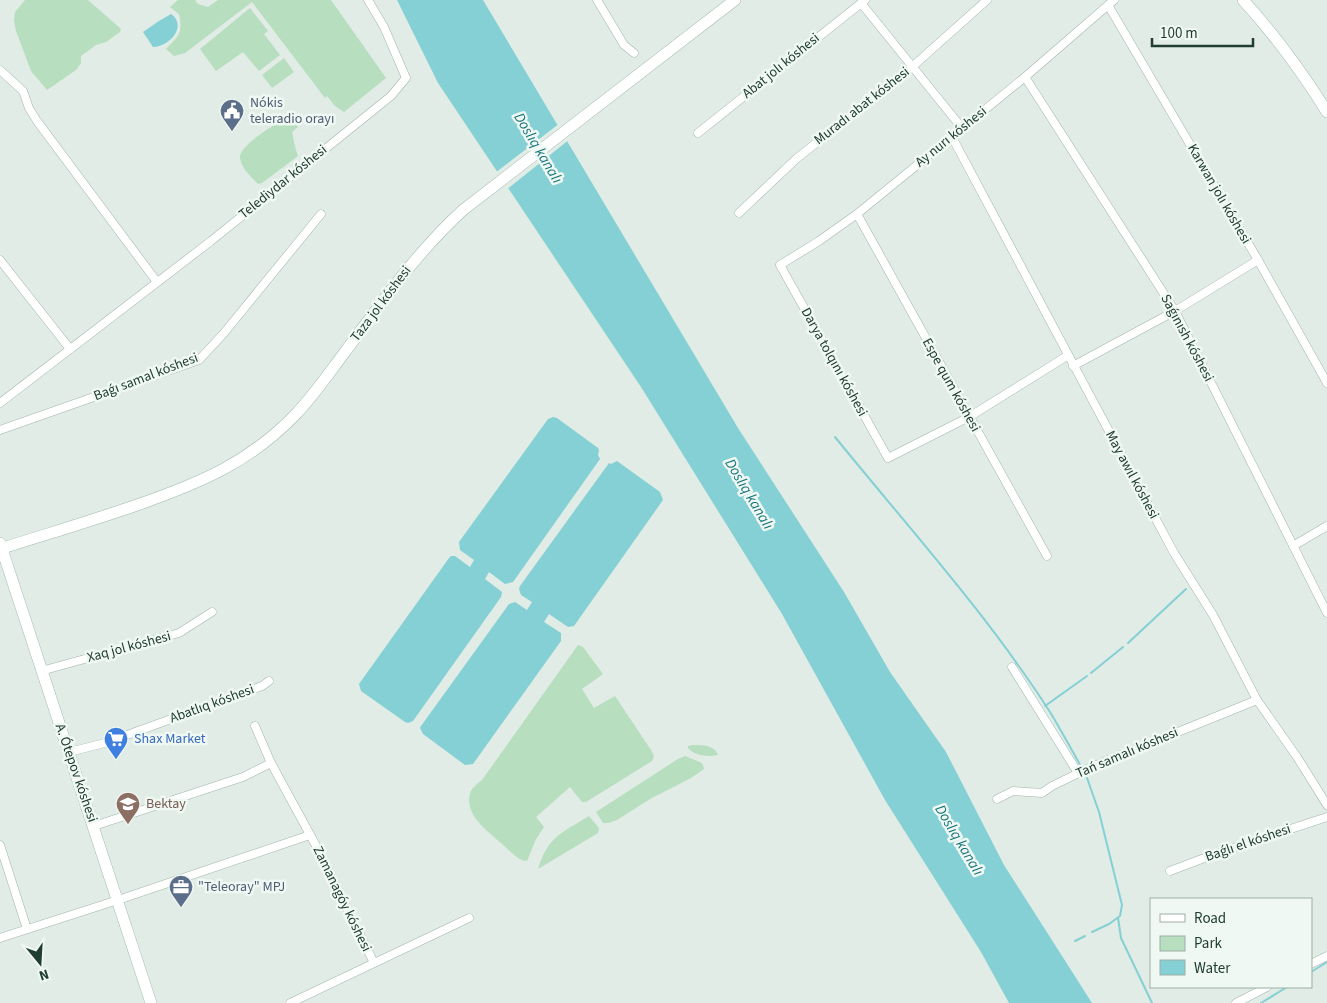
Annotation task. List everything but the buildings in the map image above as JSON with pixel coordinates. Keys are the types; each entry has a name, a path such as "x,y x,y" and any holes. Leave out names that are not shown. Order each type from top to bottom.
{"main road":[{"name":"Taza jol kóshesi","path":"1,547 110,515 189,487 251,454 297,413 421,252 463,210 735,0"},
{"path":"1244,0 1272,32 1327,112"},
{"name":"A. Ótepov kóshesi","path":"1,547 151,1003"}],"street":[{"name":"Telediydar kóshesi","path":"0,403 254,207 336,138 391,96 406,78 384,27 368,0"},
{"path":"597,0 624,45 634,52"},
{"name":"Muradı abat kóshesi","path":"739,213 796,159 912,67 987,0"},
{"path":"863,1 912,67 962,128"},
{"name":"Abat jolı kóshesi","path":"698,133 863,1"},
{"name":"Ay nurı kóshesi","path":"780,265 819,241 857,214 1111,3"},
{"name":"Karwan jolı kóshesi","path":"1111,3 1327,383"},
{"path":"0,70 23,91 29,108 37,121 157,282"},
{"name":"Saǵınısh kóshesi","path":"1025,76 1175,311 1327,613"},
{"name":"May awıl kóshesi","path":"952,137 1067,356 1174,553 1213,615 1257,700 1297,757 1327,805"},
{"name":"Baǵı samal kóshesi","path":"0,430 200,360 321,214"},
{"name":"Espe qum kóshesi","path":"857,214 1047,556"},
{"path":"0,260 70,350"},
{"path":"1073,366 1175,311 1258,260"},
{"name":"Darya tolqını kóshesi","path":"780,265 888,458 969,417"},
{"path":"969,417 1067,356"},
{"path":"1293,546 1327,526"},
{"name":"Xaq jol kóshesi","path":"42,671 179,633 212,612"},
{"path":"1012,667 1078,773"},
{"name":"Abatlıq kóshesi","path":"68,752 105,743 262,686 269,681"},
{"name":"Tań samalı kóshesi","path":"997,799 1013,791 1042,793 1078,773 1257,700"},
{"name":"Zamanagóy kóshesi","path":"255,726 271,764 310,835 374,963"},
{"path":"94,826 243,777 271,764"},
{"name":"Baǵlı el kóshesi","path":"1170,871 1214,854 1327,817"},
{"name":"Zamanagóy kóshesi","path":"0,938 310,835"},
{"path":"0,845 27,929"},
{"path":"290,1003 469,918"},
{"path":"1312,964 1327,956"},
{"path":"1236,1003 1265,988"}],"green space":[{"path":"25,0 88,0 121,29 120,32 106,42 96,45 81,56 81,63 76,70 47,90 31,71 16,31 15,12"},
{"path":"178,0 195,0 198,4 208,7 218,0 331,0 386,78 344,112 335,106 327,96 325,98 252,2 185,53 174,56 166,49 177,37 180,30 179,14 170,7"},
{"path":"250,8 268,31 264,34 280,55 259,71 243,52 216,71 200,49"},
{"path":"284,58 294,72 272,88 262,75"},
{"path":"280,121 294,122 298,127 292,132 298,156 258,184 242,165 241,153 256,138"},
{"path":"578,645 583,647 603,674 582,689 594,708 615,696 654,756 652,761 586,802 582,802 570,787 536,817 544,827 536,839 527,861 524,861 514,855 478,821 470,807 471,791 482,780"},
{"path":"688,746 711,747 718,755 706,756 698,754 688,748"},
{"path":"685,756 702,763 704,769 617,820 603,823 596,812"},
{"path":"589,816 599,828 598,833 538,869 551,842 557,836"}],"water":[{"name":"Doslıq kanalı","path":"397,0 483,0 738,428 844,592 890,672 946,752 1004,865 1092,1003 1009,1003 981,952 885,800 782,614 641,387 438,83"},
{"path":"171,14 178,24 177,30 165,44 153,47 143,32"},
{"path":"553,417 598,448 600,459 513,582 505,584 489,572 485,579 502,592 501,597 413,721 405,722 361,691 359,684 449,558 455,556 470,567 474,560 460,550 459,542 548,419"},
{"path":"617,461 660,492 663,500 574,626 568,627 549,614 544,622 561,633 561,641 473,764 465,765 423,734 421,726 509,604 515,602 527,610 532,602 521,595 520,586 609,463"}],"pier":[{"path":"560,123 570,139 506,190 495,173"}],"waterway":[{"path":"835,437 1000,640 1050,712 1082,768"},
{"path":"1128,643 1186,589"},
{"path":"1091,673 1123,647"},
{"path":"1045,706 1087,676"},
{"path":"1086,775 1099,812 1122,905 1120,916 1092,932"},
{"path":"1118,918 1121,938 1152,1003"},
{"path":"1075,941 1085,936"},
{"path":"1312,971 1327,962"},
{"path":"1261,1003 1285,988"}],"place":[{"name":"Nókis teleradio orayı","path":"232,132"},
{"name":"Shax Market","path":"116,760"},
{"name":"Bektay","path":"128,825"},
{"name":"\"Teleoray\" MPJ","path":"181,908"}]}
